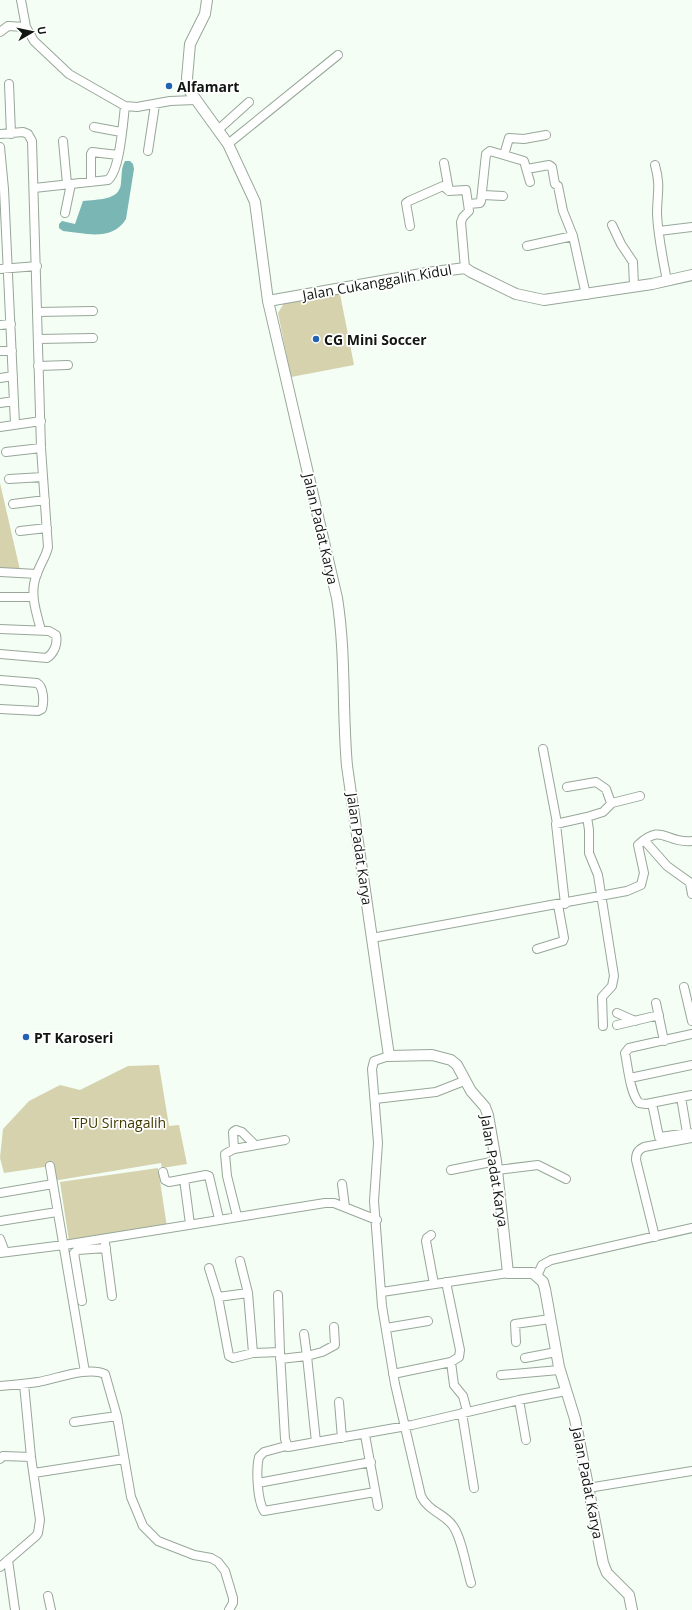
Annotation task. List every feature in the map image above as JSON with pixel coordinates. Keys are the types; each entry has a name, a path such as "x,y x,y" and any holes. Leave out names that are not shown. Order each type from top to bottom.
{"street":[{"path":"21,0 26,27 34,41 69,74 125,106 155,105 170,101 195,100"},
{"name":"Jalan Padat Karya","path":"207,0 205,14 190,44 188,58 189,90 195,100 219,129 228,144 255,202 268,301 343,639 347,766 389,1056 432,1055 447,1059 457,1065 464,1080 485,1107 488,1115 497,1165 508,1274"},
{"path":"0,32 8,26 26,27"},
{"path":"228,144 338,54"},
{"path":"8,84 11,134"},
{"path":"219,129 249,102"},
{"path":"148,151 155,105"},
{"path":"34,188 108,180 112,177 118,155 125,106"},
{"path":"94,127 121,132"},
{"path":"0,134 23,132 31,137 37,266 38,366 48,547 46,556 37,574 34,598 41,630"},
{"path":"504,155 509,138 524,139 546,135"},
{"path":"63,141 69,184 65,214"},
{"path":"0,147 4,269 9,296 15,424"},
{"path":"469,204 480,203 483,195 483,170 486,154 494,151 522,160 527,169 530,182"},
{"path":"90,182 92,152 118,155"},
{"path":"444,164 449,191"},
{"path":"527,169 549,165 552,167 553,180 558,186 563,211 573,236 586,295"},
{"path":"655,165 660,183 657,214 667,281"},
{"path":"410,226 406,204 443,186 449,191 466,190 470,211 462,217 461,222 465,268"},
{"path":"483,195 503,196"},
{"path":"612,225 621,244 633,262 634,286"},
{"path":"659,231 692,227"},
{"path":"527,246 573,236"},
{"path":"4,269 37,266"},
{"name":"Jalan Cukanggalih Kidul","path":"268,301 427,272 465,268 502,288 527,297 544,300 586,295 692,276"},
{"path":"0,297 9,296"},
{"path":"37,312 93,311"},
{"path":"0,325 10,324"},
{"path":"38,339 93,338"},
{"path":"0,352 12,351"},
{"path":"38,366 68,365"},
{"path":"0,378 13,376"},
{"path":"0,403 14,401"},
{"path":"0,427 41,421"},
{"path":"6,452 42,448"},
{"path":"9,479 43,477"},
{"path":"13,504 45,500"},
{"path":"20,531 47,528"},
{"path":"0,572 37,574"},
{"path":"0,597 34,598"},
{"path":"0,629 41,630 53,633 57,637 53,652 47,658 0,654"},
{"path":"0,680 37,683 41,686 43,702 42,709 38,711 0,709"},
{"path":"537,949 563,941 564,938 555,826 557,823 543,749"},
{"path":"567,787 596,782 606,789 611,803"},
{"path":"557,823 603,812 611,803 640,796"},
{"path":"587,817 590,830 589,853 598,875 611,950 614,981 612,986 602,997 603,1026"},
{"path":"372,938 628,891 641,885 644,874 638,845 644,840 650,836 664,834 678,842 692,841"},
{"path":"644,840 667,866 691,883 692,894"},
{"path":"684,987 692,1021"},
{"path":"656,1003 664,1041"},
{"path":"617,1013 635,1021"},
{"path":"617,1025 658,1015"},
{"path":"692,1034 626,1050 625,1053 636,1100 639,1103 652,1103 692,1095"},
{"path":"389,1056 379,1058 372,1064 378,1143 374,1191 382,1306 403,1426 421,1496 425,1503 453,1526 458,1536 471,1583"},
{"path":"630,1078 692,1065"},
{"path":"375,1099 436,1092 464,1080"},
{"path":"681,1097 690,1134"},
{"path":"652,1103 658,1138 690,1134"},
{"path":"234,1149 233,1132 236,1130 242,1132 255,1145"},
{"path":"655,1237 636,1160 636,1154 644,1147 690,1134"},
{"path":"237,1216 225,1154 234,1149 285,1140"},
{"path":"451,1170 497,1165 538,1165 566,1179"},
{"path":"50,1166 85,1372"},
{"path":"163,1172 168,1182 206,1175 209,1176 219,1219"},
{"path":"184,1179 190,1224"},
{"path":"0,1193 53,1184"},
{"path":"342,1184 345,1207"},
{"path":"0,1239 3,1252 64,1245 237,1216 326,1203 334,1203 376,1220"},
{"path":"0,1221 57,1212"},
{"path":"382,1292 525,1272 538,1276 542,1265 552,1260 692,1228"},
{"path":"431,1235 426,1241 434,1284"},
{"path":"105,1238 112,1296"},
{"path":"82,1301 74,1253 78,1250 106,1248"},
{"path":"240,1261 248,1293 253,1353"},
{"path":"208,1268 218,1297 229,1356 233,1358 253,1353 307,1356 322,1352 334,1345 334,1327"},
{"name":"Jalan Padat Karya","path":"538,1276 545,1289 559,1370 576,1419 603,1564 609,1576 624,1588 629,1595 632,1610"},
{"path":"393,1374 451,1362 459,1357 461,1352 446,1282"},
{"path":"218,1297 248,1293"},
{"path":"278,1295 286,1446"},
{"path":"516,1342 515,1324 550,1319"},
{"path":"386,1328 428,1321"},
{"path":"304,1334 316,1442"},
{"path":"525,1358 556,1352"},
{"path":"451,1362 454,1385 463,1396 474,1488"},
{"path":"501,1375 559,1370"},
{"path":"0,1386 24,1384 85,1372 98,1371 106,1375 117,1416 131,1497 143,1526 158,1541 194,1556 211,1558 218,1562 225,1571 233,1598 233,1603 229,1610"},
{"path":"0,1566 38,1533 40,1520 31,1457 24,1384"},
{"path":"375,1492 266,1511 262,1507 258,1483 258,1462 261,1454 286,1446 365,1435 519,1400 566,1391"},
{"path":"519,1400 526,1440"},
{"path":"339,1402 342,1438"},
{"path":"74,1422 117,1416"},
{"path":"365,1435 378,1506"},
{"path":"0,1459 3,1456 31,1457"},
{"path":"34,1473 124,1459"},
{"path":"258,1483 371,1462"},
{"path":"588,1488 692,1470"},
{"path":"8,1560 15,1610"},
{"path":"48,1596 52,1610"}],"green space":[{"name":"CG Mini Soccer","path":"340,294 354,365 291,377 278,313 284,303"},
{"path":"0,483 20,570 0,569"},
{"name":"TPU Sirnagalih","path":"159,1065 169,1126 179,1125 187,1164 162,1168 161,1163 53,1181 51,1166 4,1173 0,1158 3,1129 29,1101 60,1085 80,1090 128,1066"},
{"path":"158,1168 167,1227 69,1241 60,1182"}],"water":[{"path":"125,161 130,161 133,164 134,169 126,219 120,226 113,231 98,234 63,231 59,228 59,224 62,221 75,224 83,201 107,198 117,193 120,189 122,169"}],"place":[{"name":"Alfamart","path":"169,86"},
{"name":"CG Mini Soccer","path":"316,339"},
{"name":"PT Karoseri","path":"26,1037"}]}
